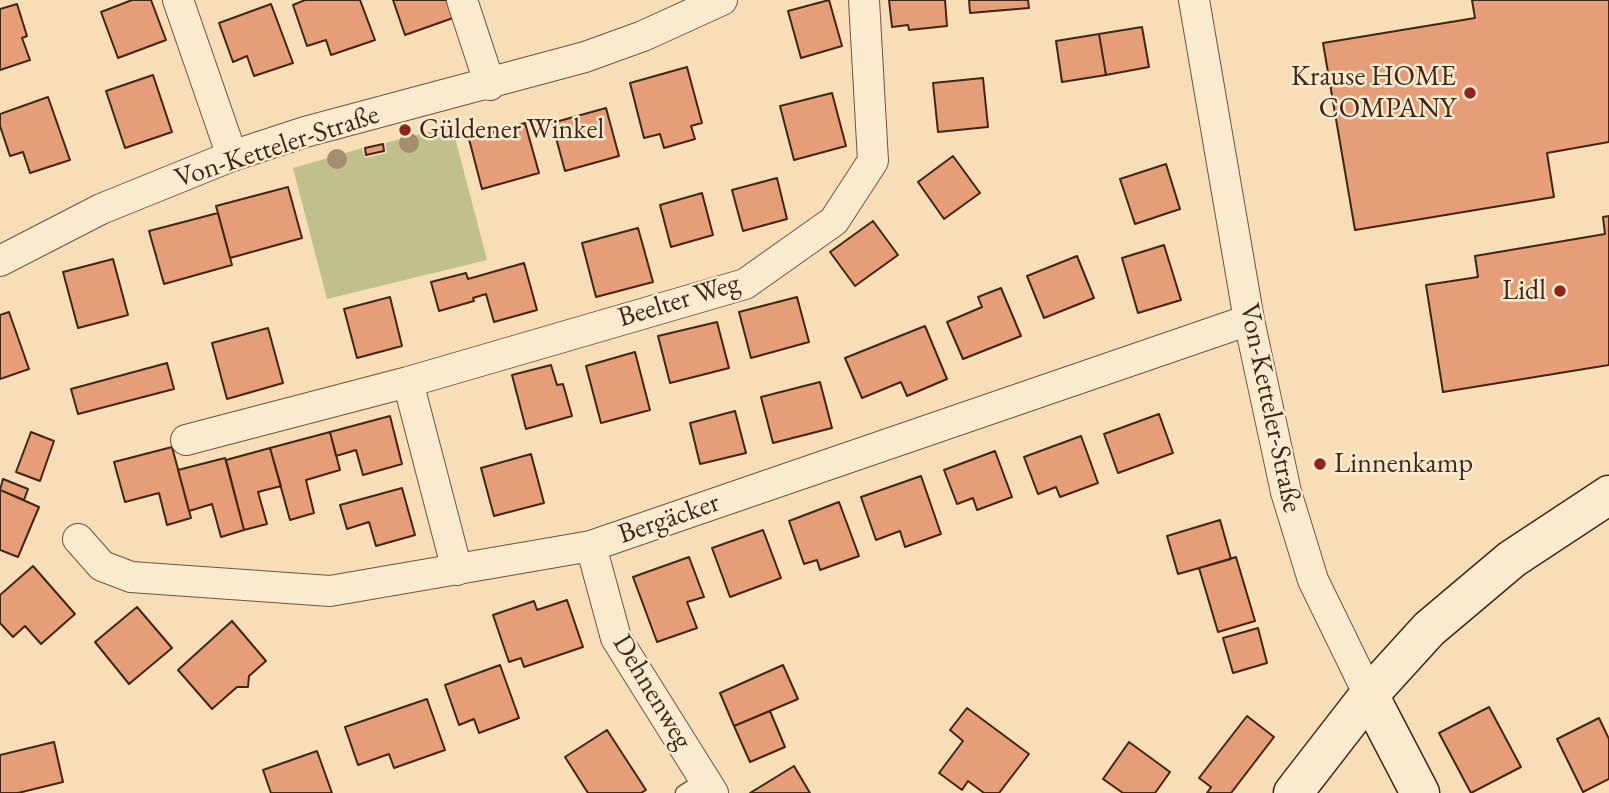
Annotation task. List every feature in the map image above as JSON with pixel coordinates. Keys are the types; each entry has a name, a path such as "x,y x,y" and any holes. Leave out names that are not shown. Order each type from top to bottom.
{"main road":[{"path":"1293,793 1369,695 1429,629 1522,552 1609,495"},
{"name":"Von-Ketteler-Straße","path":"1369,695 1420,793"}],"street":[{"path":"178,0 232,156"},
{"path":"462,0 490,85"},
{"name":"Von-Ketteler-Straße","path":"2,254 101,209 232,156 305,132 490,85 620,45 722,0"},
{"name":"Beelter Weg","path":"186,440 408,382 745,284 834,221 873,161 864,0"},
{"name":"Von-Ketteler-Straße","path":"1194,0 1249,320 1286,492 1303,552 1369,695"},
{"name":"Bergäcker","path":"78,539 102,566 131,577 330,592 590,546 1249,320"},
{"path":"408,382 457,570"},
{"name":"Dehnenweg","path":"590,546 616,638 700,788"}],"green space":[{"path":"452,126 487,260 327,299 293,168 362,148 365,158 387,153 385,143"}],"building":[{"path":"132,0 151,0 166,40 118,58 101,12"},
{"path":"305,0 360,0 375,40 331,55 326,40 307,46 293,5"},
{"path":"393,0 447,0 453,18 405,35"},
{"path":"829,0 842,46 801,58 788,11"},
{"path":"889,0 945,0 947,26 909,30 908,25 892,27"},
{"path":"969,0 1028,0 1029,8 970,13"},
{"name":"Krause HOME COMPANY","path":"1472,0 1609,0 1609,142 1547,153 1554,197 1355,230 1323,43 1475,18"},
{"path":"17,4 27,36 22,38 30,60 0,70 0,9"},
{"path":"271,4 293,63 254,76 247,56 233,62 219,23"},
{"path":"1142,27 1149,67 1106,75 1099,34"},
{"path":"1099,34 1106,75 1062,82 1056,41"},
{"path":"687,67 702,123 691,126 695,139 664,148 660,134 644,138 630,83"},
{"path":"153,75 172,132 125,148 106,91"},
{"path":"983,78 988,127 938,132 933,83"},
{"path":"832,93 846,146 794,160 780,106"},
{"path":"48,97 70,160 30,173 23,152 10,156 0,126 0,114"},
{"path":"606,108 619,156 565,171 552,123"},
{"path":"525,123 539,173 482,189 469,139"},
{"path":"383,144 384,151 366,155 365,148"},
{"path":"953,156 980,193 944,219 918,182"},
{"path":"1166,164 1180,209 1135,224 1120,179"},
{"path":"777,178 787,219 743,231 732,190"},
{"path":"288,187 302,238 230,258 216,206"},
{"path":"702,193 713,235 671,247 660,205"},
{"path":"218,213 232,265 164,284 149,231"},
{"path":"1609,216 1609,365 1443,392 1426,285 1478,277 1475,256 1605,234 1603,217"},
{"path":"873,221 898,255 855,286 830,252"},
{"path":"638,228 653,282 596,297 582,243"},
{"path":"1164,245 1181,300 1138,313 1122,258"},
{"path":"1077,256 1094,298 1044,318 1027,276"},
{"path":"113,259 128,315 78,328 63,272"},
{"path":"524,263 537,310 494,322 486,294 473,298 474,301 439,311 431,282 466,273 468,279"},
{"path":"1001,288 1021,336 963,359 947,322 982,307 978,297"},
{"path":"390,297 402,346 357,358 344,309"},
{"path":"797,297 809,342 751,358 739,312"},
{"path":"9,312 29,369 0,379 0,315"},
{"path":"717,322 729,368 670,383 658,336"},
{"path":"925,326 947,379 907,396 901,382 862,398 845,358"},
{"path":"268,328 283,383 227,399 212,343"},
{"path":"635,352 650,410 601,423 586,366"},
{"path":"167,363 174,389 78,414 71,389"},
{"path":"551,365 557,385 563,384 572,416 526,429 512,375"},
{"path":"820,382 832,428 773,443 761,397"},
{"path":"735,411 746,453 700,464 690,423"},
{"path":"1159,414 1173,453 1118,473 1104,434"},
{"path":"390,416 402,464 363,475 356,450 336,456 330,432"},
{"path":"31,432 54,441 40,481 16,472"},
{"path":"330,432 340,470 306,480 314,513 290,520 270,448"},
{"path":"1081,436 1098,483 1060,497 1056,487 1038,494 1024,457"},
{"path":"172,447 191,518 167,525 159,493 125,502 114,462"},
{"path":"270,448 281,486 258,492 267,524 244,530 226,460"},
{"path":"995,451 1012,497 977,510 973,498 957,504 944,470"},
{"path":"531,454 544,503 494,516 481,468"},
{"path":"225,458 244,530 221,537 212,504 189,511 178,470"},
{"path":"921,476 941,534 905,547 900,531 876,540 861,497"},
{"path":"3,479 28,489 24,500 0,490"},
{"path":"402,488 415,535 376,546 369,522 347,529 340,505"},
{"path":"0,490 39,507 18,557 0,550"},
{"path":"839,502 859,556 820,570 817,560 804,564 789,521"},
{"path":"1220,520 1231,559 1178,574 1167,536"},
{"path":"763,530 781,578 730,597 712,548"},
{"path":"689,557 704,597 687,602 697,628 657,642 633,577"},
{"path":"1236,557 1255,621 1218,632 1199,568"},
{"path":"33,566 75,614 41,644 25,626 13,637 0,623 0,595"},
{"path":"567,600 583,647 524,667 521,658 509,662 493,615 534,601 537,610"},
{"path":"137,607 172,648 129,684 95,642"},
{"path":"232,621 266,661 249,676 248,687 237,687 212,709 178,670"},
{"path":"1258,628 1267,663 1233,673 1223,638"},
{"path":"500,665 519,718 479,733 474,719 459,725 445,685"},
{"path":"783,665 798,699 734,726 720,693"},
{"path":"427,699 445,750 394,768 389,754 358,765 345,727"},
{"path":"1489,707 1521,767 1471,793 1439,733"},
{"path":"967,708 1029,754 999,793 984,793 968,781 962,790 939,773 963,741 950,730"},
{"path":"770,711 785,747 750,762 734,726"},
{"path":"1247,716 1274,737 1231,793 1207,793 1211,787 1199,778"},
{"path":"1599,718 1609,739 1609,779 1583,792 1557,739"},
{"path":"607,730 646,790 641,793 588,793 565,757"},
{"path":"54,742 63,782 18,793 0,793 0,755"},
{"path":"1129,742 1170,772 1155,793 1123,793 1103,779"},
{"path":"317,751 332,793 271,793 263,770"},
{"path":"794,766 810,793 750,793"}],"place":[{"name":"Krause HOME COMPANY","path":"1470,93"},
{"name":"Güldener Winkel","path":"405,130"},
{"name":"Lidl","path":"1560,291"},
{"name":"Linnenkamp","path":"1320,464"}]}
